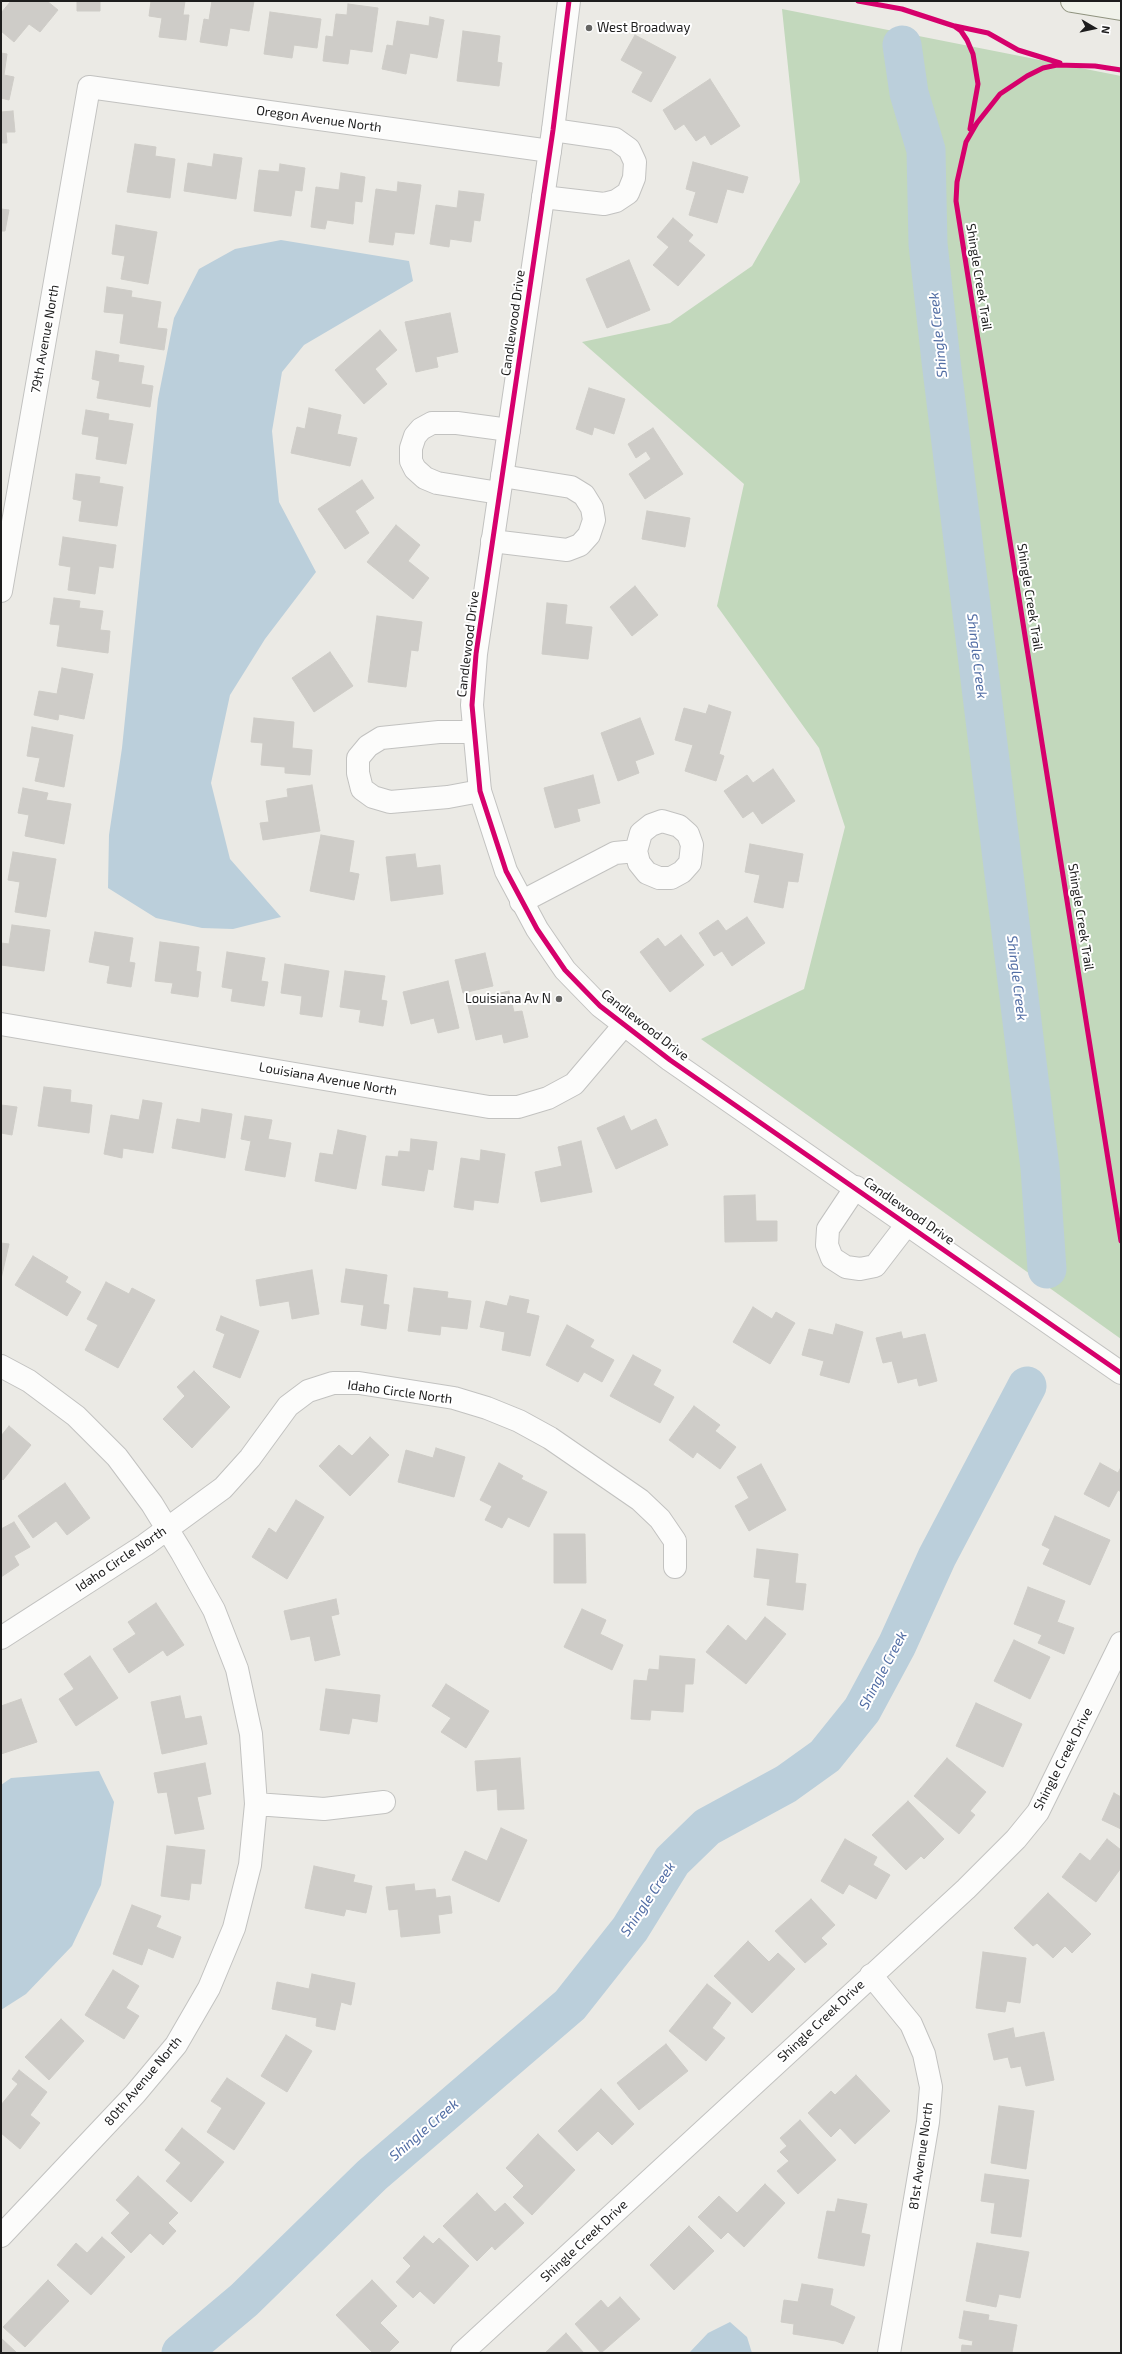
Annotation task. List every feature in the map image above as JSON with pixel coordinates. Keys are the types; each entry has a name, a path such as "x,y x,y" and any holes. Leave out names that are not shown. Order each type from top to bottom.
{"main road":[{"path":"1072,1 1121,9"}],"street":[{"name":"Candlewood Drive","path":"569,1 550,152 476,654 472,705 473,732 480,791 503,864 521,902 537,930 566,970 600,1006 670,1060 908,1223 1121,1373"},
{"name":"Oregon Avenue North","path":"89,87 550,152"},
{"name":"79th Avenue North","path":"1,591 89,87"},
{"path":"543,197 604,204 616,201 628,193 634,178 635,162 629,149 615,139 553,130"},
{"path":"492,542 567,550 580,545 589,535 594,520 592,508 584,495 571,487 437,483 425,478 415,470 411,461 411,448 415,436 421,428 432,423 457,423 509,430"},
{"path":"473,732 439,732 381,738 368,746 358,758 358,773 362,789 373,797 390,802 441,798 480,791"},
{"path":"521,902 615,853 636,851"},
{"name":"Louisiana Avenue North","path":"1,1024 489,1106 518,1107 548,1098 574,1084 625,1024"},
{"path":"856,1187 828,1229 827,1245 832,1258 846,1267 860,1269 875,1266 908,1223"},
{"name":"80th Avenue North","path":"1,1366 29,1381 76,1416 118,1457 167,1528 214,1610 238,1669 251,1734 256,1804 250,1865 234,1928 210,1988 176,2045 135,2094 1,2236"},
{"name":"Idaho Circle North","path":"1,1638 167,1528 223,1488 250,1458 288,1406 314,1389 333,1383 359,1383 454,1398 487,1408 519,1421 550,1438 640,1500 660,1519 675,1541 675,1567"},
{"name":"Shingle Creek Drive","path":"462,2353 993,1863 1016,1839 1038,1812 1121,1643"},
{"path":"256,1804 324,1809 384,1802"},
{"name":"81st Avenue North","path":"871,1975 911,2024 924,2054 931,2086 928,2122 889,2353"}],"green space":[{"path":"782,9 1121,76 1121,1339 701,1039 804,989 845,827 819,748 717,606 744,484 582,342 670,323 752,266 800,182"}],"water":[{"path":"281,240 409,261 413,281 304,345 282,372 272,431 279,502 316,572 265,639 230,695 211,783 230,859 281,917 233,929 202,928 156,918 108,888 109,835 122,748 158,399 174,318 199,269 235,249"},
{"path":"99,1771 114,1802 101,1885 72,1946 26,1994 1,2010 1,1785 11,1778"},
{"path":"730,2322 747,2337 752,2353 689,2353 708,2333"}],"building":[{"path":"11,1 47,1 58,10 40,32 29,24 14,42 1,31 1,13"},
{"path":"77,1 100,1 100,11 77,11"},
{"path":"151,1 185,1 183,15 189,15 186,40 159,37 162,18 149,16"},
{"path":"212,1 254,1 249,31 230,28 227,46 200,42 204,19 209,20"},
{"path":"348,4 378,8 372,52 350,49 348,64 323,61 326,36 333,37 336,14 347,15"},
{"path":"270,12 321,19 317,48 294,45 292,58 264,54"},
{"path":"430,17 444,20 437,58 410,53 406,74 382,69 387,45 393,46 397,21 429,26"},
{"path":"463,31 500,36 497,62 502,63 499,86 457,81"},
{"path":"635,35 676,57 651,102 632,92 643,72 621,60"},
{"path":"1,53 7,54 4,75 14,77 9,100 1,98"},
{"path":"710,79 740,126 711,145 705,135 696,141 684,124 675,130 663,110"},
{"path":"13,111 15,132 6,132 7,143 1,143 1,112"},
{"path":"135,144 156,147 155,156 175,159 170,198 127,192"},
{"path":"214,154 242,158 236,199 184,191 188,163 212,167"},
{"path":"693,162 748,177 743,193 727,189 717,223 689,215 696,192 686,189"},
{"path":"280,164 305,168 302,191 295,190 291,216 254,211 259,170 279,172"},
{"path":"341,173 365,177 362,202 355,201 353,224 327,220 325,229 311,227 316,187 339,190"},
{"path":"398,182 421,185 414,234 395,232 393,245 369,242 376,189 397,192"},
{"path":"459,191 484,194 480,221 474,220 471,242 450,239 449,247 430,244 436,205 457,208"},
{"path":"1,209 9,210 5,231 1,231"},
{"path":"673,218 693,235 688,241 705,255 678,286 653,265 669,247 657,237"},
{"path":"116,225 157,232 148,284 121,279 125,256 112,254"},
{"path":"629,260 650,310 607,328 586,279"},
{"path":"107,287 132,291 131,297 161,302 157,328 167,329 164,350 120,343 124,314 104,312"},
{"path":"450,313 458,352 436,357 438,367 416,372 405,322"},
{"path":"380,330 397,350 375,369 387,384 364,404 335,370"},
{"path":"96,351 119,355 118,362 144,366 141,384 153,386 150,407 97,398 100,381 92,379"},
{"path":"589,388 625,399 614,434 594,427 592,435 576,429"},
{"path":"309,408 341,415 337,434 357,438 350,466 291,453 297,427 305,429"},
{"path":"86,410 109,414 108,420 133,424 126,464 96,459 99,437 82,434"},
{"path":"653,428 683,474 645,499 629,474 651,459 646,451 636,458 628,444"},
{"path":"76,474 100,477 99,483 123,487 117,526 79,521 82,501 73,499"},
{"path":"362,480 374,498 355,511 369,533 345,549 318,509"},
{"path":"647,511 690,518 685,547 642,539"},
{"path":"396,525 420,545 408,561 429,578 413,599 367,562"},
{"path":"63,537 116,545 113,568 99,566 95,594 68,590 71,567 59,565"},
{"path":"635,586 658,615 632,636 610,607"},
{"path":"54,598 80,601 79,608 103,611 100,630 110,631 108,653 57,646 60,625 50,624"},
{"path":"547,603 567,605 565,624 592,627 588,659 542,654"},
{"path":"377,616 422,622 418,651 411,650 406,687 368,682"},
{"path":"330,652 353,686 314,712 292,678"},
{"path":"62,668 93,674 84,719 59,714 58,720 34,715 39,691 57,694"},
{"path":"709,705 731,712 719,754 724,756 716,781 685,771 693,745 675,740 684,708 706,714"},
{"path":"254,718 294,722 292,748 312,750 310,775 285,773 285,767 261,765 263,743 251,742"},
{"path":"640,718 654,754 635,761 639,773 618,781 601,733"},
{"path":"32,727 73,735 64,787 35,781 40,758 27,756"},
{"path":"773,769 795,801 762,824 753,811 743,818 724,791 747,775 753,783"},
{"path":"593,775 600,803 577,809 580,821 555,828 544,788"},
{"path":"312,785 320,831 263,840 260,823 269,822 266,801 288,797 287,789"},
{"path":"23,788 48,793 46,800 71,804 64,844 25,836 29,815 18,813"},
{"path":"321,835 354,841 349,872 359,874 354,900 310,891"},
{"path":"750,844 803,854 798,882 788,881 783,908 754,902 760,875 745,872"},
{"path":"13,852 56,859 46,917 15,912 20,882 8,880"},
{"path":"415,854 417,868 440,865 443,894 391,901 386,857"},
{"path":"747,917 765,943 732,966 722,951 714,956 699,933 718,920 726,931"},
{"path":"12,925 50,930 44,971 1,965 1,943 9,944"},
{"path":"95,932 133,938 129,962 135,963 131,987 107,983 110,966 89,962"},
{"path":"681,935 704,965 670,992 640,952 658,938 665,947"},
{"path":"160,942 199,947 196,971 201,972 198,997 171,993 173,983 155,981"},
{"path":"227,952 265,958 261,981 268,982 264,1006 231,1001 233,989 222,987"},
{"path":"485,953 493,986 463,993 455,960"},
{"path":"285,964 329,971 322,1017 300,1014 302,996 281,993"},
{"path":"345,971 385,976 381,1000 387,1001 383,1026 359,1022 361,1010 340,1007"},
{"path":"448,981 459,1028 438,1033 434,1018 411,1024 403,992"},
{"path":"509,991 514,1012 522,1011 528,1037 504,1043 502,1034 476,1040 467,1001"},
{"path":"44,1087 71,1090 70,1102 92,1105 89,1133 38,1126"},
{"path":"143,1100 162,1103 153,1153 123,1148 122,1158 104,1154 111,1115 139,1120"},
{"path":"1,1105 17,1107 12,1135 1,1133"},
{"path":"202,1109 232,1114 225,1158 172,1148 177,1119 200,1123"},
{"path":"245,1116 272,1120 268,1139 291,1143 285,1177 245,1170 251,1141 241,1139"},
{"path":"624,1116 631,1131 656,1119 668,1145 616,1169 597,1128"},
{"path":"338,1130 366,1136 356,1189 315,1181 320,1153 333,1155"},
{"path":"411,1139 437,1142 433,1170 428,1169 424,1191 382,1185 386,1156 398,1157 399,1151 410,1152"},
{"path":"581,1141 592,1192 541,1202 535,1172 562,1166 558,1147"},
{"path":"481,1150 505,1154 498,1203 474,1200 473,1210 454,1207 461,1158 480,1161"},
{"path":"755,1195 756,1221 777,1221 777,1241 725,1242 724,1196"},
{"path":"1,1243 9,1244 1,1279"},
{"path":"33,1256 68,1277 65,1282 81,1292 67,1316 15,1285"},
{"path":"346,1269 387,1275 383,1304 389,1305 386,1329 361,1325 364,1305 341,1302"},
{"path":"312,1270 319,1314 292,1319 289,1301 260,1306 256,1280"},
{"path":"106,1282 129,1294 132,1288 155,1300 118,1368 85,1350 98,1325 87,1319"},
{"path":"414,1288 448,1292 447,1298 471,1301 467,1329 441,1326 440,1335 408,1331"},
{"path":"510,1296 529,1300 526,1313 539,1316 530,1356 502,1350 505,1332 480,1327 486,1301 507,1306"},
{"path":"753,1307 772,1319 776,1312 795,1323 770,1364 733,1342"},
{"path":"221,1316 259,1331 240,1378 213,1367 225,1334 216,1330"},
{"path":"836,1324 863,1332 849,1383 820,1375 824,1361 802,1355 809,1329 833,1335"},
{"path":"567,1325 594,1340 590,1347 614,1360 602,1382 584,1372 578,1382 546,1365"},
{"path":"901,1332 903,1339 925,1334 937,1381 919,1386 917,1378 898,1383 892,1361 883,1363 876,1338"},
{"path":"633,1355 661,1370 653,1385 674,1397 660,1423 610,1396"},
{"path":"194,1371 230,1407 192,1448 163,1419 185,1396 177,1387"},
{"path":"694,1406 720,1425 715,1431 736,1447 720,1469 697,1452 693,1458 669,1440"},
{"path":"9,1426 31,1445 3,1480 1,1478 1,1436"},
{"path":"370,1437 389,1455 350,1496 319,1466 339,1445 352,1456"},
{"path":"436,1448 465,1457 454,1497 398,1482 406,1450 433,1458"},
{"path":"499,1463 523,1476 521,1479 547,1492 529,1527 508,1517 502,1528 485,1520 492,1506 480,1500"},
{"path":"1100,1463 1118,1473 1121,1467 1121,1492 1118,1490 1109,1507 1084,1494"},
{"path":"761,1464 786,1510 749,1531 735,1506 749,1498 737,1477"},
{"path":"65,1483 90,1518 67,1535 56,1521 33,1538 18,1516"},
{"path":"296,1500 324,1517 287,1579 252,1557 269,1528 276,1533"},
{"path":"1055,1516 1110,1540 1090,1585 1043,1564 1050,1549 1042,1545"},
{"path":"14,1522 30,1547 14,1556 19,1565 1,1577 1,1529"},
{"path":"554,1534 585,1534 586,1583 554,1583"},
{"path":"757,1549 798,1554 795,1583 806,1584 803,1610 767,1605 770,1579 754,1577"},
{"path":"1028,1587 1065,1601 1057,1622 1074,1628 1064,1654 1038,1643 1042,1635 1014,1624"},
{"path":"336,1599 339,1614 331,1616 340,1655 315,1661 310,1636 291,1640 284,1611"},
{"path":"156,1603 184,1645 167,1656 163,1650 129,1673 113,1649 136,1634 128,1622"},
{"path":"582,1609 606,1620 600,1634 623,1645 612,1670 564,1647"},
{"path":"765,1617 786,1634 746,1684 706,1652 728,1625 746,1641"},
{"path":"1014,1640 1050,1657 1030,1699 994,1681"},
{"path":"90,1656 118,1698 76,1726 59,1699 74,1689 64,1674"},
{"path":"660,1656 695,1659 693,1684 685,1684 683,1712 651,1710 650,1720 631,1719 634,1680 647,1681 649,1669 659,1670"},
{"path":"446,1684 489,1711 466,1748 441,1732 451,1718 432,1706"},
{"path":"326,1689 380,1695 377,1722 352,1718 349,1734 320,1730"},
{"path":"180,1696 185,1719 201,1716 207,1744 162,1754 151,1702"},
{"path":"21,1699 37,1742 1,1754 1,1706"},
{"path":"976,1703 1022,1724 1003,1767 956,1746"},
{"path":"520,1758 524,1809 498,1810 497,1789 477,1791 475,1761"},
{"path":"947,1758 986,1792 970,1811 975,1815 959,1834 914,1796"},
{"path":"205,1763 211,1794 197,1797 204,1829 175,1834 167,1792 158,1793 154,1773"},
{"path":"1114,1793 1121,1797 1121,1829 1102,1820"},
{"path":"908,1801 944,1839 924,1859 921,1856 906,1870 872,1835"},
{"path":"501,1828 527,1840 499,1902 452,1880 465,1851 487,1861"},
{"path":"845,1839 877,1857 873,1865 890,1875 876,1899 849,1884 843,1894 821,1881"},
{"path":"1107,1839 1121,1850 1121,1868 1096,1902 1062,1877 1080,1853 1090,1861"},
{"path":"167,1846 205,1850 201,1884 191,1883 189,1900 161,1896"},
{"path":"314,1866 355,1875 353,1882 372,1886 366,1913 346,1909 344,1916 305,1908"},
{"path":"414,1884 415,1891 435,1889 436,1898 450,1896 452,1913 438,1915 440,1933 401,1937 398,1909 389,1910 386,1887"},
{"path":"1048,1893 1091,1934 1072,1953 1065,1946 1053,1958 1037,1943 1033,1946 1014,1928"},
{"path":"811,1899 835,1925 821,1938 827,1944 805,1963 775,1931"},
{"path":"132,1905 161,1916 156,1927 181,1937 173,1958 148,1948 142,1965 113,1954"},
{"path":"748,1941 769,1962 778,1953 795,1969 752,2013 714,1976"},
{"path":"983,1952 1026,1958 1020,2003 1007,2001 1005,2012 976,2008"},
{"path":"113,1970 139,1986 126,2008 139,2016 124,2039 85,2015"},
{"path":"312,1974 355,1983 351,2005 341,2002 335,2030 316,2026 317,2018 272,2009 277,1982 309,1989"},
{"path":"707,1984 731,2003 712,2028 725,2038 706,2061 669,2031"},
{"path":"61,2019 84,2041 49,2080 25,2057"},
{"path":"1013,2028 1015,2038 1044,2032 1054,2080 1026,2086 1021,2066 1011,2068 1008,2057 994,2060 988,2034"},
{"path":"286,2035 312,2051 287,2092 261,2076"},
{"path":"666,2044 688,2071 639,2110 617,2083"},
{"path":"19,2070 47,2092 30,2115 40,2123 20,2149 1,2133 1,2105 18,2084 12,2079"},
{"path":"856,2075 890,2111 855,2144 840,2128 831,2137 808,2113 831,2091 835,2095"},
{"path":"227,2078 265,2103 234,2150 207,2132 222,2108 211,2101"},
{"path":"601,2089 634,2124 612,2145 598,2131 577,2151 558,2131"},
{"path":"999,2106 1034,2111 1026,2169 991,2163"},
{"path":"800,2120 836,2160 798,2194 777,2171 789,2161 780,2152 787,2146 780,2138"},
{"path":"182,2128 224,2162 191,2202 166,2181 181,2163 165,2150"},
{"path":"538,2134 575,2170 532,2215 513,2197 524,2186 506,2168"},
{"path":"985,2174 1029,2180 1021,2237 991,2233 995,2203 981,2201"},
{"path":"138,2176 178,2213 168,2223 176,2231 163,2245 150,2233 131,2253 111,2233 130,2213 116,2200"},
{"path":"765,2184 785,2203 744,2247 728,2232 721,2239 698,2217 719,2196 737,2213"},
{"path":"477,2193 495,2212 505,2203 524,2223 495,2250 492,2246 477,2261 443,2226"},
{"path":"838,2199 867,2204 861,2233 870,2235 864,2266 818,2258 827,2211 835,2212"},
{"path":"689,2226 714,2251 674,2290 650,2265"},
{"path":"424,2236 433,2244 439,2238 469,2266 434,2304 420,2291 413,2298 396,2282 411,2266 403,2258"},
{"path":"102,2237 125,2257 91,2295 57,2265 76,2243 87,2253"},
{"path":"977,2243 1029,2252 1020,2298 999,2294 996,2307 966,2301"},
{"path":"48,2280 69,2301 25,2347 3,2327"},
{"path":"372,2280 397,2306 380,2323 399,2342 388,2353 373,2353 336,2315"},
{"path":"802,2284 833,2289 830,2305 855,2317 843,2344 836,2341 793,2334 794,2324 781,2322 784,2300 798,2302"},
{"path":"620,2297 640,2319 601,2353 575,2324 601,2300 608,2308"},
{"path":"964,2311 989,2315 988,2320 1017,2325 1012,2353 961,2353 962,2345 972,2346 973,2341 959,2338"},
{"path":"566,2333 584,2353 545,2353"},
{"path":"1,2338 17,2353 1,2353"}],"waterway":[{"name":"Shingle Creek","path":"902,45 909,93 926,150 928,244 1040,1168 1047,1269"},
{"name":"Shingle Creek","path":"181,2353 244,2300 372,2175 570,2005 630,1929 672,1861 707,1827 786,1784 825,1756 862,1710 897,1645 937,1557 1027,1386"}],"cycle path":[{"path":"569,1 553,130 476,654 472,705 480,791 506,871 537,929 565,970 600,1006 670,1060 1121,1373"},
{"path":"858,1 902,9 954,26 961,31 973,54 978,84 970,129"},
{"path":"955,26 988,33 1018,50 1060,63"},
{"name":"Shingle Creek Trail","path":"1121,70 1095,66 1057,65 1043,68 1027,76 1000,94 977,123 966,142 957,182 956,201 1121,1241"}],"place":[{"name":"West Broadway","path":"589,28"},
{"name":"Louisiana Av N","path":"559,999"}]}
